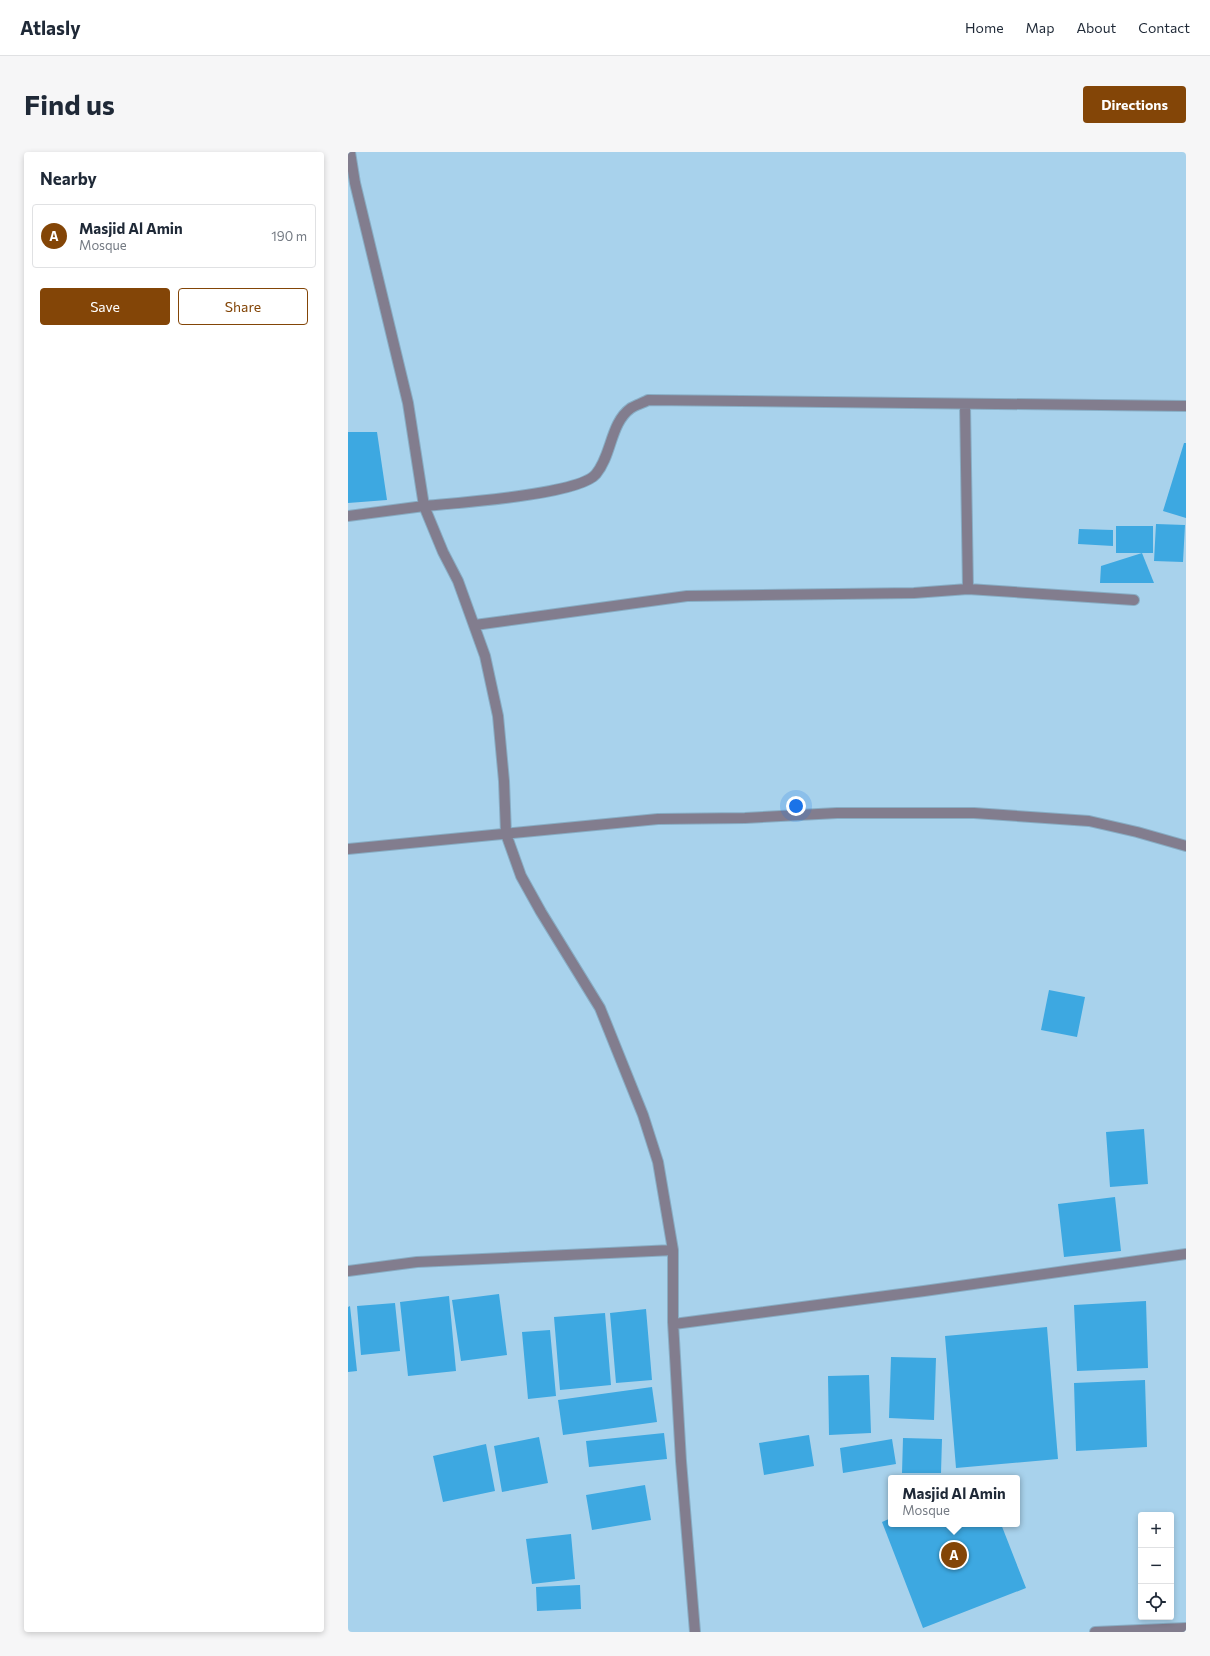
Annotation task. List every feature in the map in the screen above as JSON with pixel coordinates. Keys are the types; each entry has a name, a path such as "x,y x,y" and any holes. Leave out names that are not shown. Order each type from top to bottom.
{"street":[{"path":"350,152 355,183 408,403 424,506 443,552 458,581 485,656 498,716 504,780 506,834 521,876 541,912 600,1008 642,1115 658,1162 673,1250 674,1324 681,1461 695,1632"},
{"path":"348,516 550,492 583,482 596,476 606,458 619,422 631,408 648,400 966,405 1186,406"},
{"path":"966,405 968,589"},
{"path":"474,625 687,596 914,593 968,589 1134,600"},
{"path":"348,848 658,819 745,818 837,813 974,814 1088,821 1136,832 1186,846"},
{"path":"348,1271 417,1262 673,1250"},
{"path":"674,1324 924,1292 1186,1254"},
{"path":"1095,1632 1186,1628"}],"building":[{"path":"348,432 377,432 387,500 348,503"},
{"path":"1184,443 1186,443 1186,518 1163,511"},
{"path":"1156,524 1185,525 1183,562 1154,561"},
{"path":"1116,526 1153,526 1153,553 1116,553"},
{"path":"1079,529 1113,530 1113,546 1078,544"},
{"path":"1142,553 1154,583 1100,583 1101,566"},
{"path":"1049,990 1085,997 1077,1037 1041,1030"},
{"path":"1144,1129 1148,1184 1110,1187 1106,1132"},
{"path":"1115,1197 1121,1251 1064,1257 1058,1204"},
{"path":"499,1294 507,1355 461,1361 452,1300"},
{"path":"449,1296 456,1371 408,1376 400,1302"},
{"path":"1146,1301 1148,1368 1077,1371 1074,1305"},
{"path":"395,1303 400,1351 361,1355 357,1306"},
{"path":"350,1306 357,1371 348,1372 348,1307"},
{"path":"646,1309 652,1380 616,1383 610,1313"},
{"path":"605,1313 611,1385 560,1390 554,1317"},
{"path":"1047,1327 1058,1459 956,1468 945,1336"},
{"path":"550,1330 556,1396 528,1399 522,1332"},
{"path":"891,1357 936,1358 934,1420 889,1418"},
{"path":"869,1375 871,1433 829,1435 828,1376"},
{"path":"1145,1380 1147,1447 1076,1451 1074,1383"},
{"path":"652,1387 657,1422 563,1435 558,1400"},
{"path":"664,1433 667,1459 589,1467 586,1441"},
{"path":"809,1435 814,1466 764,1475 759,1443"},
{"path":"539,1437 548,1483 502,1492 494,1446"},
{"path":"903,1438 942,1439 941,1473 902,1473"},
{"path":"892,1439 896,1464 843,1473 840,1448"},
{"path":"486,1444 495,1491 443,1502 433,1456"},
{"path":"645,1485 651,1520 592,1530 586,1495"},
{"path":"888,1519 888,1527 1002,1527 1026,1588 923,1628 882,1522"},
{"path":"571,1534 575,1579 532,1584 526,1539"},
{"path":"580,1585 581,1609 537,1611 536,1587"}],"place":[{"name":"Masjid Al Amin","path":"954,1555"}]}
